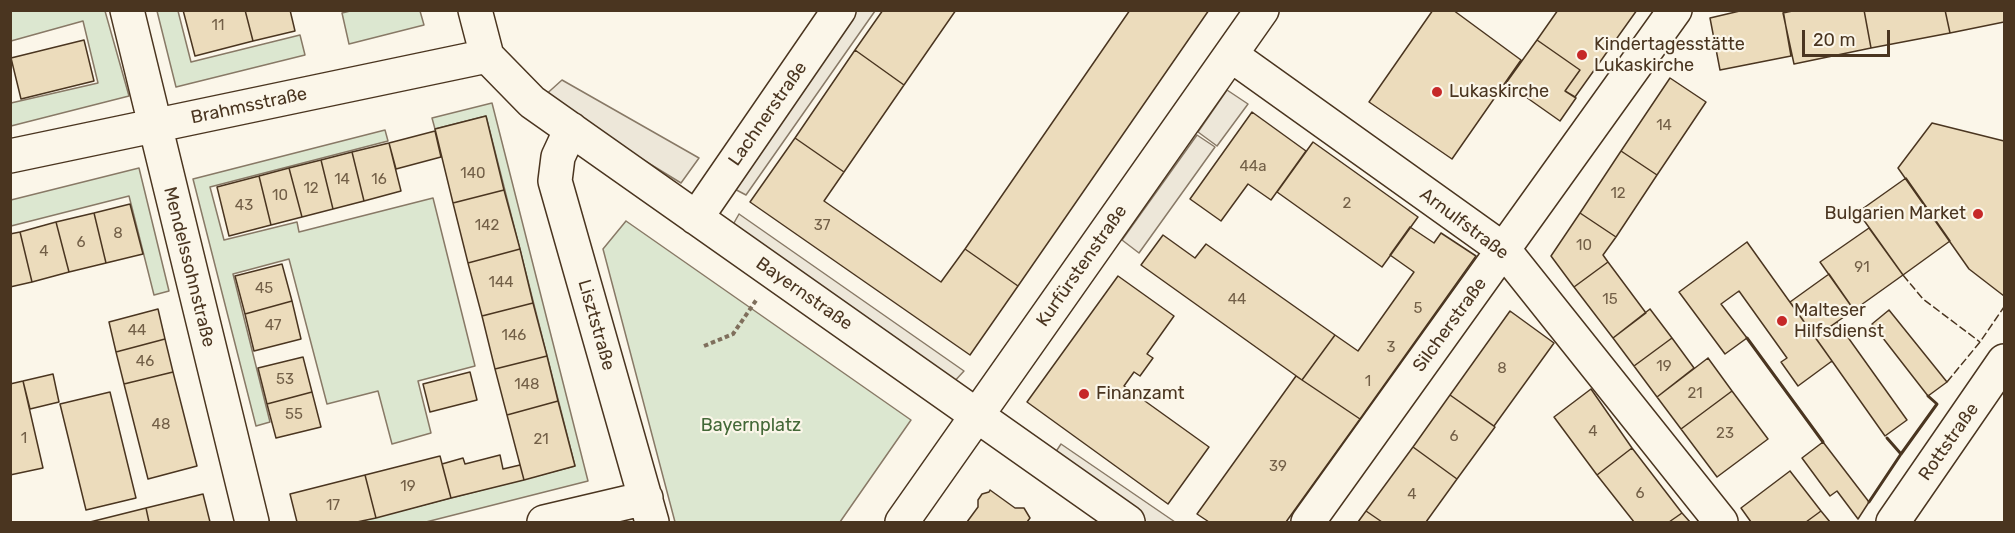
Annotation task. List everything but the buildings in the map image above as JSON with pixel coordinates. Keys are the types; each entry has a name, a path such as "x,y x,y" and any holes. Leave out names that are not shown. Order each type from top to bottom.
{"street":[{"name":"Mendelssohnstraße","path":"127,10 252,522"},
{"path":"475,10 487,56"},
{"name":"Lachnerstraße","path":"696,218 839,10"},
{"name":"Kurfürstenstraße","path":"902,522 1262,10"},
{"name":"Silcherstraße","path":"1308,522 1675,10"},
{"name":"Arnulfstraße","path":"1231,55 1504,250 1720,522"},
{"name":"Brahmsstraße","path":"10,156 487,56"},
{"name":"Bayernstraße","path":"487,56 532,102 1128,522"},
{"name":"Lisztstraße","path":"571,129 558,157 555,181 649,510"},
{"name":"Rottstraße","path":"1893,522 2004,361"},
{"path":"544,522 649,510"}],"path":[{"path":"704,346 733,334 774,274"}],"green space":[{"path":"11,10 105,11 129,96 11,126 11,103 98,83 83,21 11,41"},
{"path":"354,10 420,11 424,25 349,44 342,13"},
{"path":"157,11 178,11 191,62 300,35 305,55 176,87"},
{"path":"492,103 588,481 426,522 357,522 575,466 486,116 435,129 432,118"},
{"path":"385,130 388,141 210,187 224,240 297,222 299,232 433,198 475,366 418,381 431,433 392,444 378,391 327,404 289,259 233,274 270,422 256,426 193,179"},
{"path":"139,168 169,291 154,295 129,196 11,226 11,200"},
{"name":"Bayernplatz","path":"626,221 911,420 840,522 675,522 603,249"}],"shaded area":[{"path":"852,11 875,11 746,195 727,185"},
{"path":"562,80 699,158 681,183 542,98"},
{"path":"1227,90 1248,104 1217,146 1198,132"},
{"path":"1197,135 1215,147 1139,253 1122,240"},
{"path":"739,214 964,371 952,384 730,230"},
{"path":"1061,444 1175,522 1143,522 1051,459"}],"fence":[{"path":"1903,275 1923,299 1980,342"},
{"path":"1947,382 1980,342 2004,307"}],"wall":[{"path":"1747,338 1823,442"},
{"path":"1887,438 1901,454 1937,404 1928,396"},
{"path":"1869,502 1901,454"}],"place":[{"name":"Kindertagesstätte Lukaskirche","path":"1582,55"},
{"name":"Lukaskirche","path":"1437,92"},
{"name":"Bulgarien Market","path":"1978,214"},
{"name":"Malteser Hilfsdienst","path":"1782,321"},
{"name":"Finanzamt","path":"1084,394"}]}
